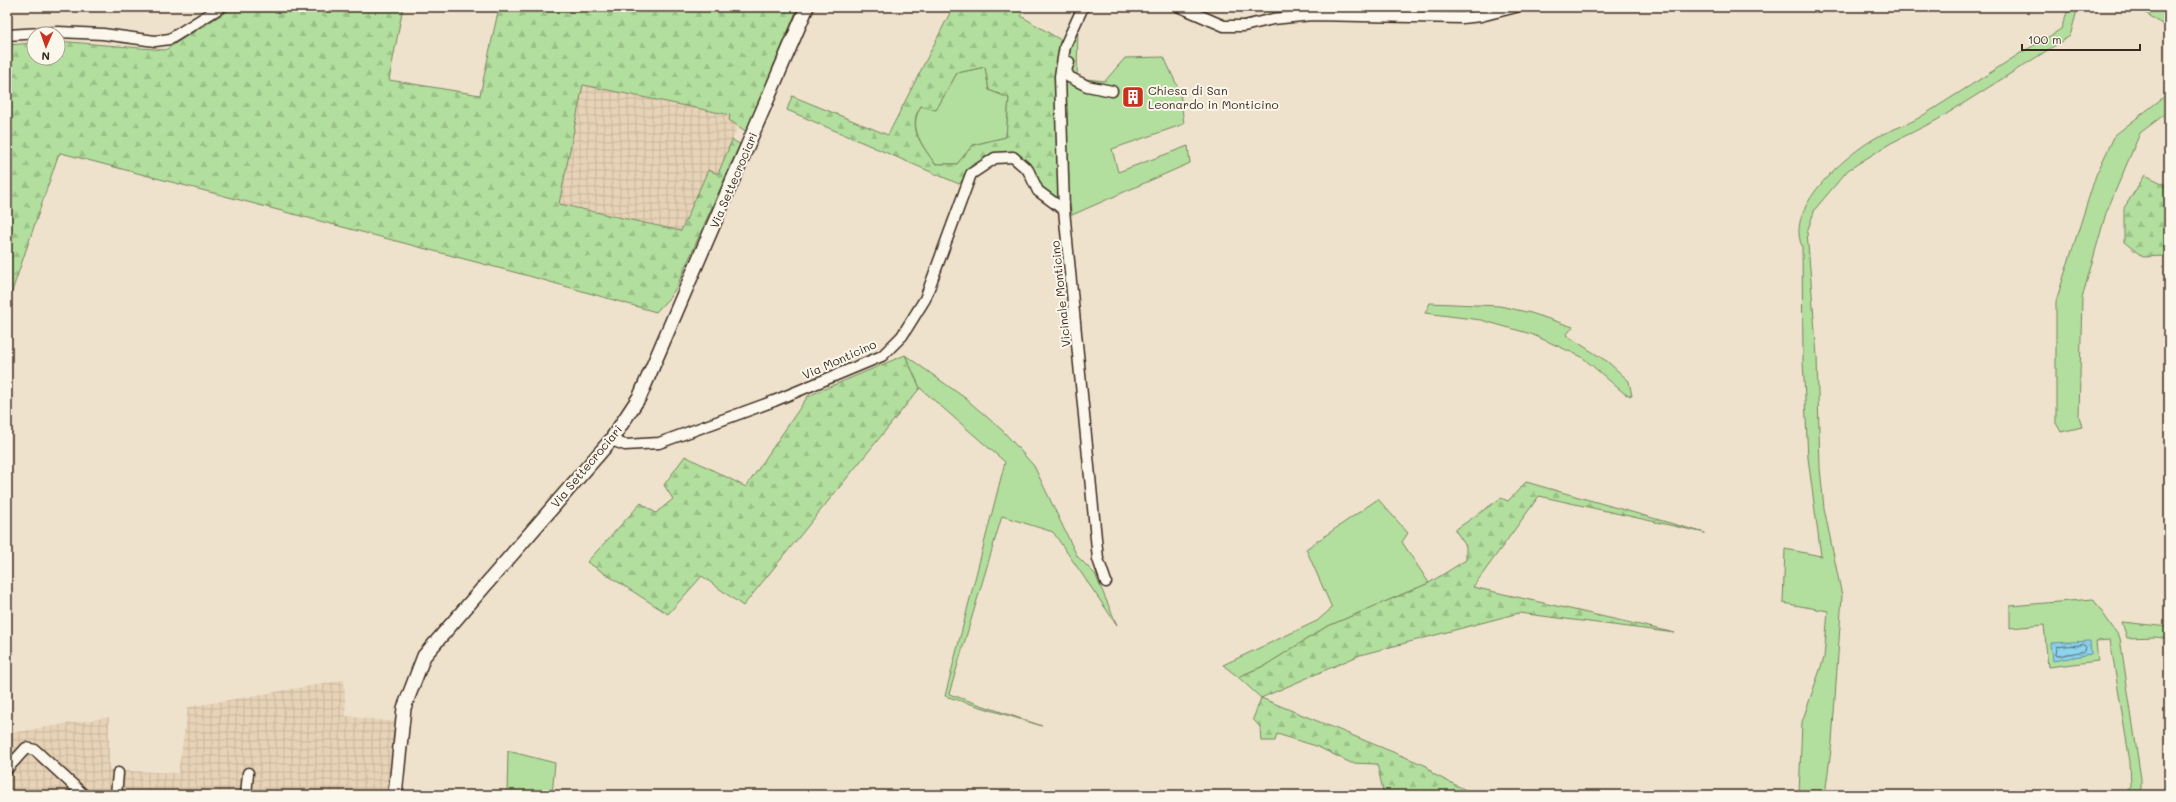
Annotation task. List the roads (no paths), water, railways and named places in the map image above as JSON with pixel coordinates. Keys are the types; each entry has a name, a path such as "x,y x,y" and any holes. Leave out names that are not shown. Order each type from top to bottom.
{"main road":[{"name":"Via Settecrociari","path":"395,795 404,708 424,656 611,440 640,396 807,7"}],"street":[{"path":"7,35 58,32 103,34 155,41 170,39 221,7"},
{"name":"Vicinale Monticino","path":"1083,7 1066,44 1060,76 1064,210 1098,559 1106,582"},
{"path":"1180,7 1224,26 1244,26 1273,19 1312,14 1462,18 1481,16 1516,7"},
{"path":"1066,44 1070,56 1066,70 1069,77 1087,86 1112,91"},
{"name":"Via Monticino","path":"611,440 625,445 659,442 774,401 882,356 902,336 925,299 971,174 995,158 1013,157 1028,170 1038,191 1064,210"},
{"path":"7,769 26,748 35,750 84,795"},
{"path":"116,795 118,773"},
{"path":"246,795 248,773"}],"water":[{"path":"2090,641 2091,654 2053,661 2051,643"}],"place":[{"name":"Chiesa di San Leonardo in Monticino","path":"1133,97"}]}
